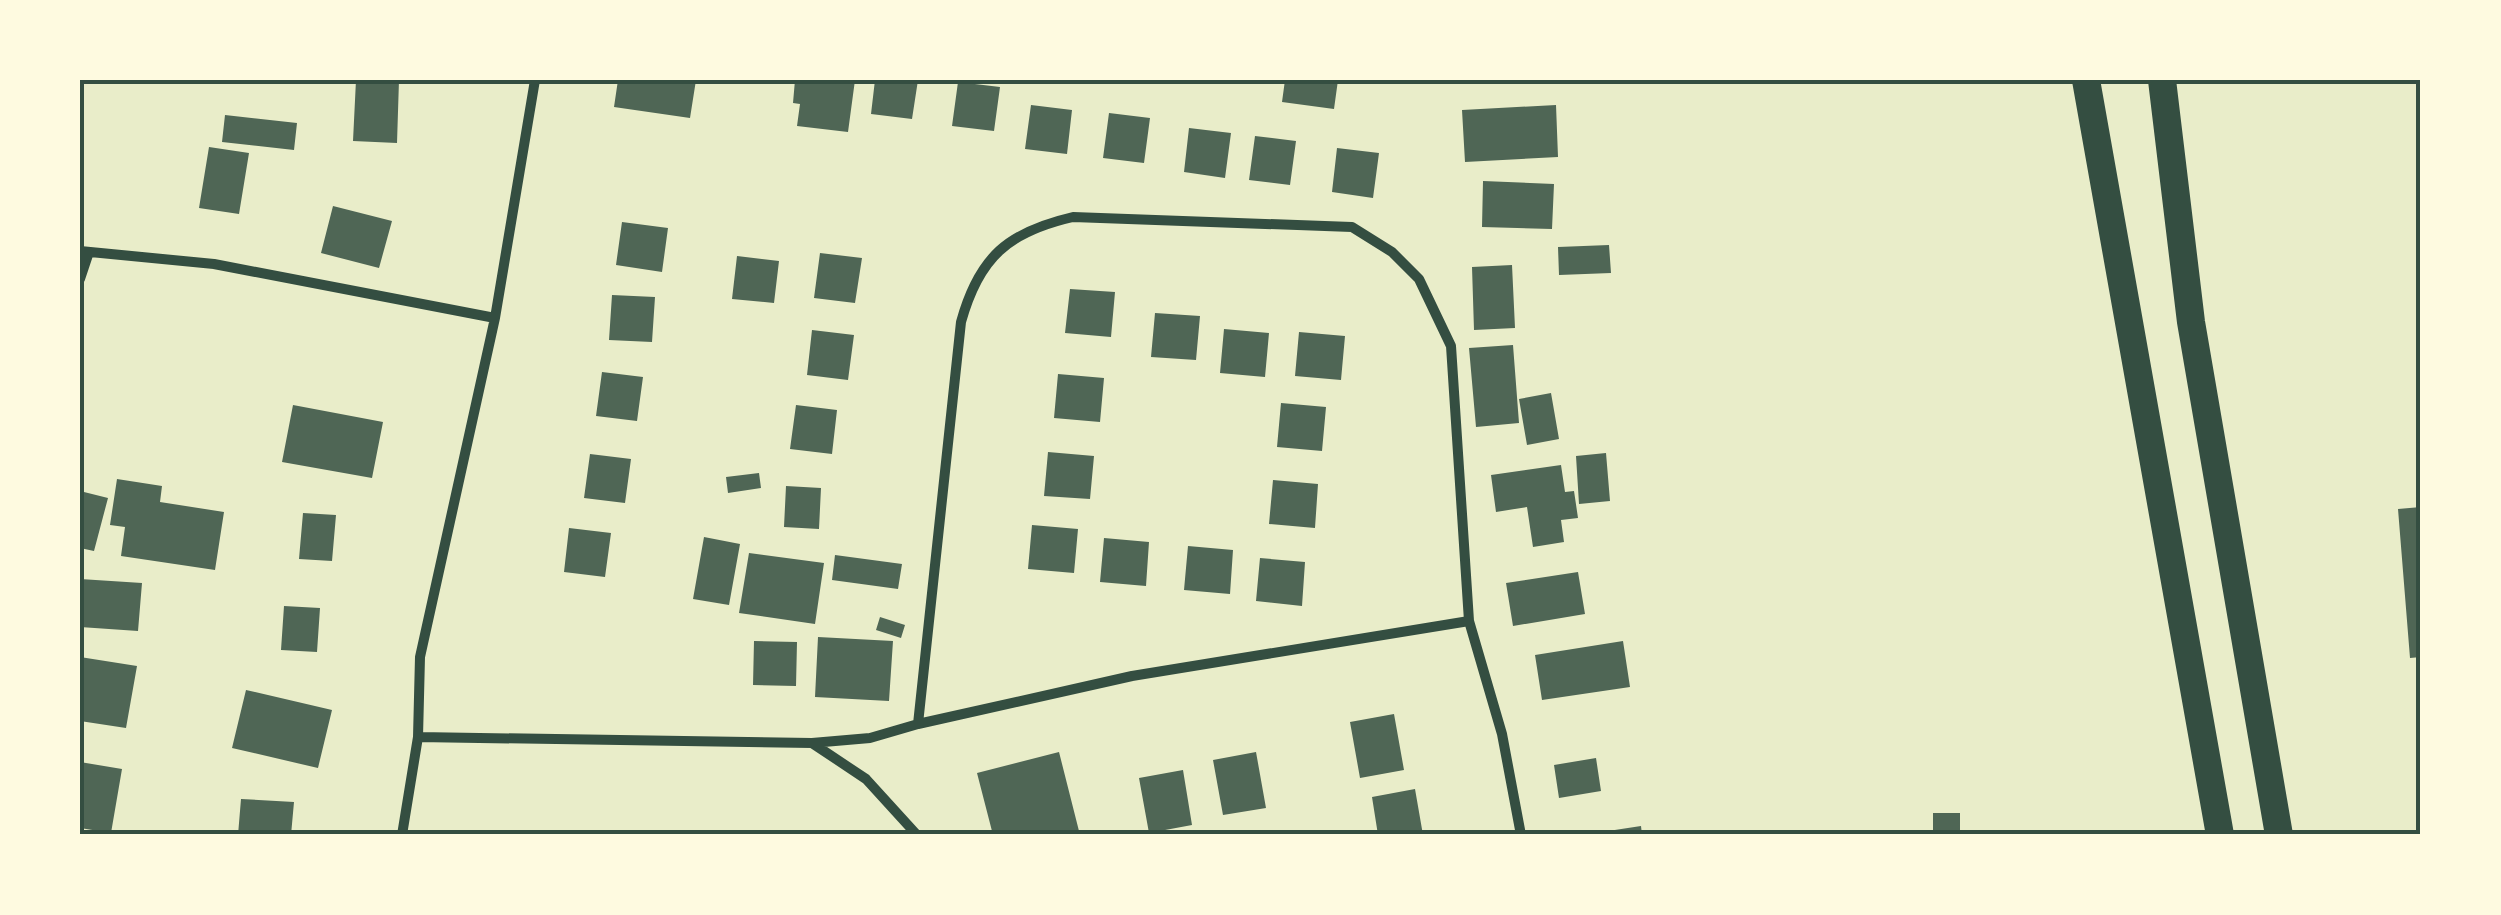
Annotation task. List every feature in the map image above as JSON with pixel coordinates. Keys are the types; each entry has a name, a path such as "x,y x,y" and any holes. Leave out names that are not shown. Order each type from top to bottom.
{"highway":[{"path":"2086,80 2220,835"},
{"path":"2162,80 2191,322 2279,835"}],"street":[{"path":"402,835 418,737 420,657 495,318 535,80"},
{"path":"918,724 961,322 972,282 1004,244 1034,226 1072,217 1122,215 1352,227 1392,252 1419,279 1450,346 1469,621 1514,784 1521,835"},
{"path":"80,279 85,251 214,264 495,318"},
{"path":"418,737 812,744 870,738 1132,676 1469,621"},
{"path":"812,744 866,779 917,835"}],"building":[{"path":"356,80 399,80 397,143 353,141"},
{"path":"618,80 696,80 690,118 614,107"},
{"path":"795,80 855,80 848,132 797,126 800,104 793,103"},
{"path":"875,80 918,80 912,119 871,114"},
{"path":"1285,80 1338,80 1334,109 1282,102"},
{"path":"958,82 1000,87 994,131 952,126"},
{"path":"1031,105 1072,110 1067,154 1025,149"},
{"path":"1556,105 1558,157 1465,162 1462,110"},
{"path":"1109,113 1150,118 1144,163 1103,158"},
{"path":"225,115 297,123 294,150 222,142"},
{"path":"1189,128 1231,133 1225,178 1184,172"},
{"path":"1255,136 1296,141 1290,185 1249,180"},
{"path":"209,147 249,153 239,214 199,208"},
{"path":"1337,148 1379,153 1373,198 1332,192"},
{"path":"1483,181 1554,184 1552,229 1482,227"},
{"path":"333,206 392,221 379,268 321,253"},
{"path":"622,222 668,228 662,272 616,265"},
{"path":"1609,245 1611,273 1559,275 1558,247"},
{"path":"820,253 862,258 855,303 814,298"},
{"path":"737,256 779,261 774,303 732,299"},
{"path":"1512,265 1515,328 1474,330 1472,267"},
{"path":"1070,289 1115,292 1111,337 1065,333"},
{"path":"612,295 655,297 652,342 609,340"},
{"path":"1155,313 1200,316 1196,360 1151,357"},
{"path":"1224,329 1269,333 1265,377 1220,373"},
{"path":"812,330 854,335 848,380 807,375"},
{"path":"1299,332 1345,336 1341,380 1295,376"},
{"path":"1513,345 1519,423 1476,427 1469,348"},
{"path":"602,372 643,377 637,421 596,416"},
{"path":"1058,374 1104,378 1100,422 1054,418"},
{"path":"1551,393 1559,439 1527,445 1519,399"},
{"path":"1281,403 1326,407 1322,451 1277,447"},
{"path":"293,405 383,422 372,478 282,462"},
{"path":"796,405 837,410 832,454 790,449"},
{"path":"1048,452 1094,456 1090,499 1044,496"},
{"path":"1606,453 1610,501 1579,504 1576,456"},
{"path":"590,454 631,459 625,503 584,498"},
{"path":"1561,465 1565,492 1574,491 1578,518 1561,520 1564,542 1533,547 1527,507 1496,512 1491,475"},
{"path":"759,473 761,488 728,493 726,477"},
{"path":"117,479 162,486 160,502 224,512 215,570 121,556 125,527 110,525"},
{"path":"1273,480 1318,484 1315,528 1269,524"},
{"path":"786,486 821,488 819,529 784,527"},
{"path":"80,491 108,498 94,551 80,548"},
{"path":"2421,507 2421,657 2410,658 2398,509"},
{"path":"303,513 336,515 332,561 299,559"},
{"path":"1032,525 1078,529 1074,573 1028,569"},
{"path":"569,528 611,533 605,577 564,572"},
{"path":"704,537 740,544 729,605 693,599"},
{"path":"1104,538 1149,542 1146,586 1100,582"},
{"path":"1188,546 1233,550 1230,594 1184,590"},
{"path":"749,553 824,563 815,624 739,613"},
{"path":"835,555 902,564 898,589 832,580"},
{"path":"1260,558 1305,562 1302,606 1256,601"},
{"path":"1578,572 1585,614 1513,626 1506,583"},
{"path":"80,579 142,583 138,631 80,627"},
{"path":"284,606 320,608 317,652 281,650"},
{"path":"880,617 905,625 901,638 876,630"},
{"path":"818,637 893,641 889,701 815,697"},
{"path":"754,641 797,642 796,686 753,685"},
{"path":"1623,641 1630,687 1542,700 1535,655"},
{"path":"80,657 137,666 126,728 80,721"},
{"path":"246,690 332,710 318,768 232,748"},
{"path":"1394,714 1404,770 1360,778 1350,722"},
{"path":"1059,752 1080,835 993,835 977,773"},
{"path":"1256,752 1266,808 1223,815 1213,760"},
{"path":"1596,758 1601,791 1559,798 1554,765"},
{"path":"80,762 122,769 111,833 80,828"},
{"path":"1183,770 1192,825 1149,833 1139,778"},
{"path":"1415,789 1423,835 1378,835 1372,797"},
{"path":"241,799 294,802 291,835 238,835"},
{"path":"1933,813 1960,813 1960,834 1933,834"},
{"path":"1641,826 1642,835 1595,835 1595,833"}]}
